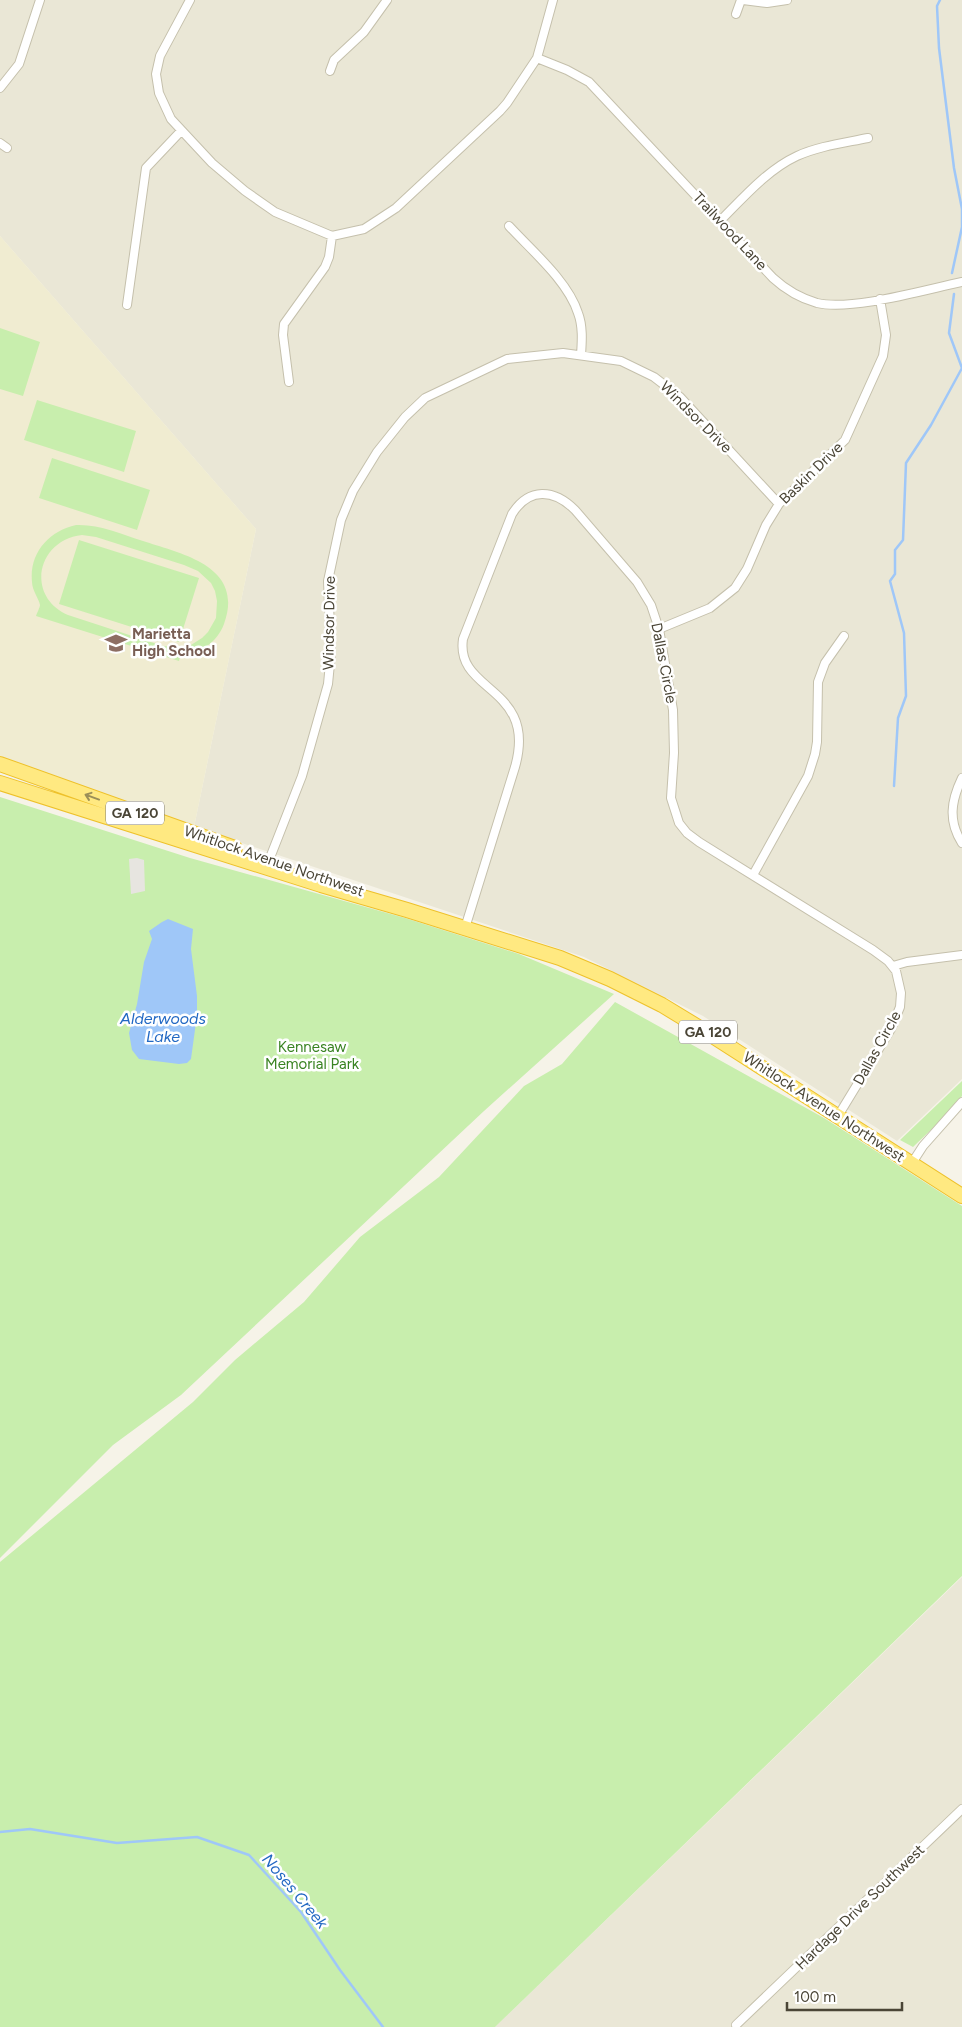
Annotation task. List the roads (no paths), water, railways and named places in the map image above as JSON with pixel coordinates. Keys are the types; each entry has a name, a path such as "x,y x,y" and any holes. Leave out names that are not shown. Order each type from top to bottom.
{"highway":[{"name":"Whitlock Avenue Northwest","path":"0,764 204,838 268,864"},
{"name":"Whitlock Avenue Northwest","path":"0,783 268,864 560,958 637,991 708,1032 962,1196"}],"street":[{"path":"0,88 19,64 40,0"},
{"path":"190,0 160,56 156,74 159,93 171,119 212,163 260,202 299,224 332,236 364,229 396,208 500,111 537,58 553,0"},
{"path":"330,71 334,60 364,32 387,0"},
{"path":"736,14 742,0 767,2 787,0"},
{"name":"Trailwood Lane","path":"537,58 590,82 773,278 797,295 818,303 835,305 880,299 962,282"},
{"path":"127,305 144,174 152,159 181,131"},
{"path":"720,220 772,172 787,161 816,150 868,138"},
{"path":"0,142 7,148"},
{"path":"509,226 553,273 572,299 581,324 582,355"},
{"path":"289,382 283,336 284,324 323,272 329,257 332,236"},
{"name":"Baskin Drive","path":"660,629 710,608 735,588 747,569 766,525 779,504 845,440 883,356 885,323 880,299"},
{"name":"Windsor Drive","path":"268,864 302,776 328,684 331,653 328,582 336,538 347,505 376,452 415,407 438,390 507,360 547,354 582,355 621,361 637,367 668,386 779,504"},
{"name":"Dallas Circle","path":"465,928 515,767 519,740 517,724 510,710 498,694 472,673 463,656 462,645 465,632 512,514 520,504 529,498 541,494 557,496 564,499 643,591 651,605 660,629 674,723 671,798 676,816 683,829 873,950 893,966 898,976 901,993 898,1015 838,1116"},
{"path":"753,875 808,776 815,754 818,682 825,663 844,636"},
{"path":"962,778 954,796 951,814 962,843"},
{"path":"893,966 907,962 962,955"},
{"path":"912,1163 923,1146 962,1102"},
{"name":"Hardage Drive Southwest","path":"736,2025 962,1809"}],"water":[{"name":"Alderwoods Lake","path":"168,919 193,929 191,949 197,996 197,1015 191,1059 187,1063 179,1064 139,1059 132,1050 129,1033 137,1004 144,962 152,939 149,931"}],"waterway":[{"path":"940,0 937,6 939,48 954,168 962,209 962,227 952,273"},
{"path":"894,786 898,718 906,696 904,633 890,581 895,574 895,550 903,540 906,463 931,425 962,368 949,333 954,294"},
{"name":"Noses Creek","path":"0,1832 30,1829 117,1843 197,1837 249,1855 301,1912 340,1970 383,2027"}],"place":[{"name":"Marietta High School","path":"116,643"}],"park label":[{"name":"Kennesaw Memorial Park","path":"312,1056"}]}
